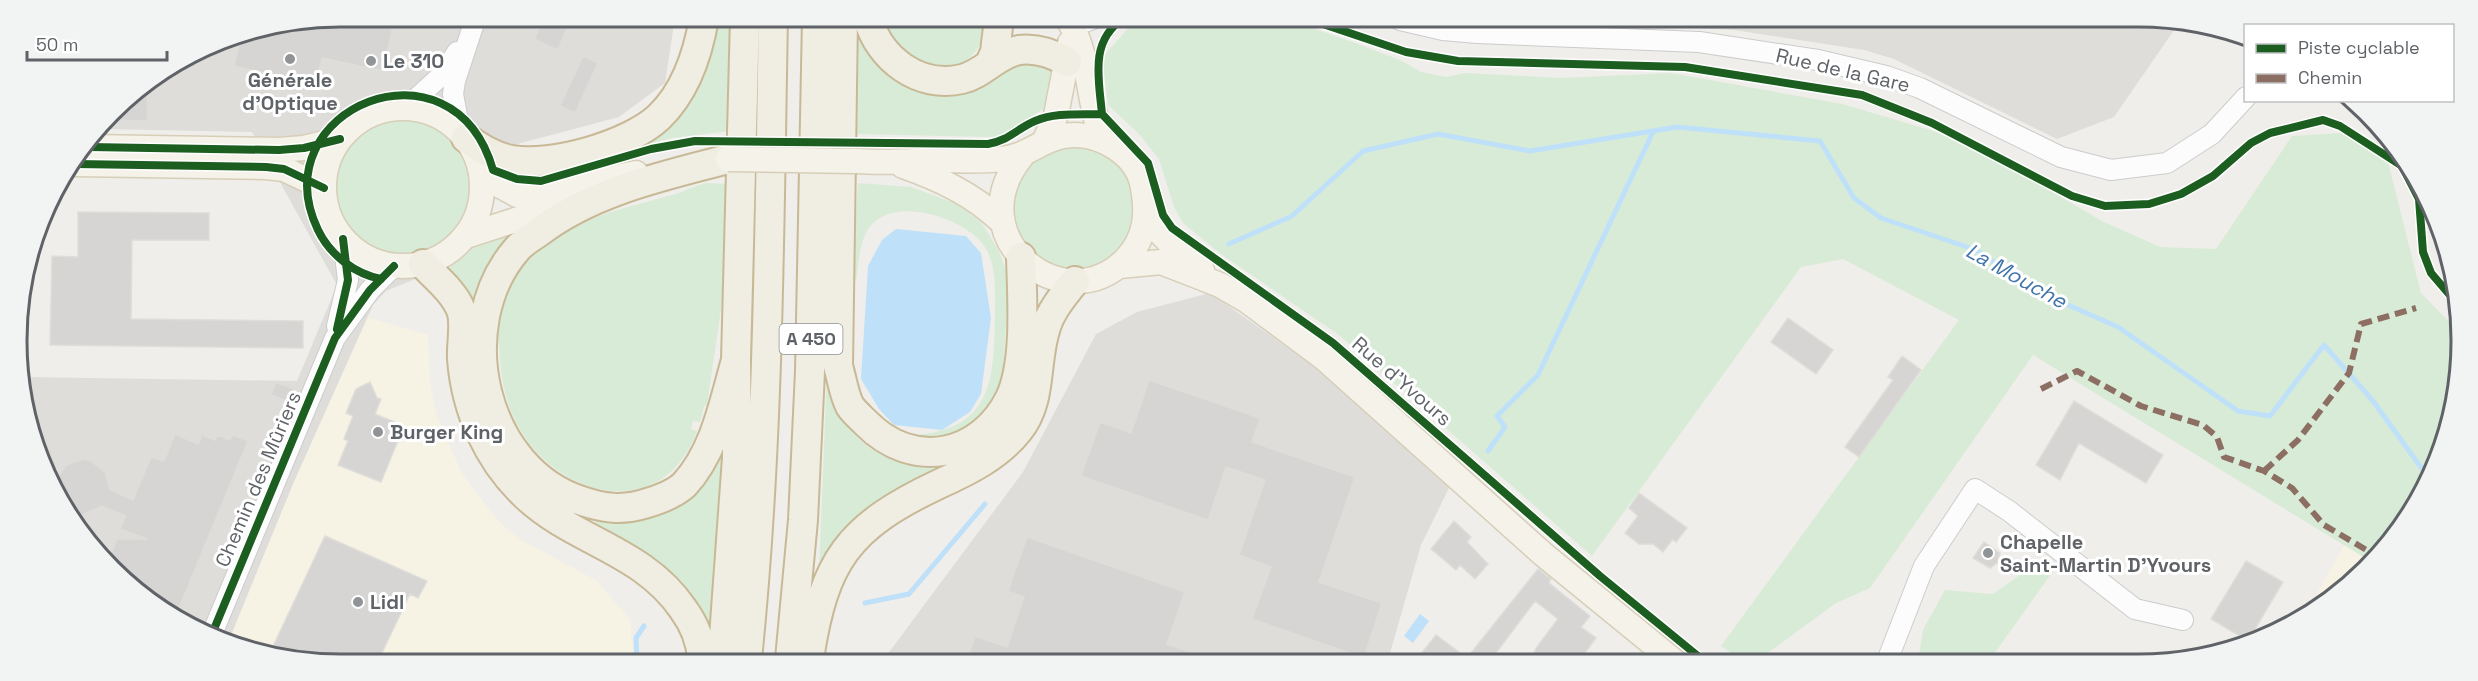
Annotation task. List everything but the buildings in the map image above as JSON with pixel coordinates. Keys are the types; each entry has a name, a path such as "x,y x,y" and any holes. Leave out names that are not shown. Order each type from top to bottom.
{"highway":[{"path":"463,135 493,155 529,162 573,154 635,133 658,117 687,78 695,60 703,27"},
{"path":"721,654 736,458 744,27"},
{"name":"A 450","path":"748,654 757,567 766,384 772,27"},
{"name":"A 450","path":"790,654 803,520 810,370 817,27"},
{"path":"843,27 838,366 850,406 877,434 895,445 917,451 941,452 962,447 982,435 998,418 1011,396 1019,368 1021,257"},
{"path":"870,27 882,49 895,63 909,73 926,79 962,79 1018,50 1036,49 1077,69"},
{"path":"990,63 995,52 998,27"},
{"path":"728,159 640,182 574,209 518,248 500,275 488,307 481,344 483,382 495,420 518,454 538,480 570,498 604,509 643,505 663,499 683,485 702,461 714,434 736,360"},
{"path":"423,264 450,293 461,311 464,380 472,415 496,462 527,496 550,514 621,553 649,572 676,598 692,622 702,647 702,654"},
{"path":"810,654 825,588 834,565 848,544 862,530 908,499 990,457 1019,430 1029,413 1036,393 1045,327 1052,312 1075,281"}],"main road":[{"path":"1078,27 1077,69 1102,140"},
{"path":"1044,142 1077,69"},
{"path":"407,107 441,117 463,135 478,158 482,176 481,204 466,236 447,254 423,264 394,266 366,257 343,239 329,215 324,188 325,171 340,139 363,118 377,112 407,107"},
{"path":"1081,135 1102,140 1131,161 1140,176 1146,218 1142,236 1133,252 1120,266 1105,275 1075,281 1053,278 1037,271 1007,240 1001,221 1004,186 1011,169 1022,156 1044,142 1062,136 1081,135"},
{"path":"94,147 279,150 304,148 340,139"},
{"path":"482,176 517,195 527,196 645,171 728,159 856,161 895,164 1000,160 1022,156"},
{"path":"81,164 266,167 284,169 324,188"},
{"path":"895,164 933,177 974,198 1001,221"},
{"path":"466,236 568,203 645,171"},
{"path":"1146,218 1167,240 1220,285"},
{"path":"1120,266 1161,261 1220,285"},
{"name":"Rue d'Yvours","path":"1220,285 1323,358 1544,555 1665,654"}],"street":[{"path":"407,107 444,73 471,27"},
{"path":"463,135 453,94 473,27"},
{"name":"Rue de la Gare","path":"1430,27 1477,33 1699,42 1818,60 1886,76 1920,88 2061,157 2111,170 2167,163 2212,134 2244,99"},
{"name":"Chemin des Mûriers","path":"215,627 335,338 348,280 343,239"},
{"name":"Chemin des Mûriers","path":"335,338 364,298 394,266"},
{"path":"1890,654 1924,566 1975,489 2008,511 2135,609 2183,620"}],"shaded area":[{"path":"340,27 673,27 665,83 619,117 506,147 487,238 454,263 386,291 373,305 293,484 232,634 202,622 166,601 119,562 92,531 69,497 51,460 38,422 30,377 297,381 337,285 252,132 110,129 150,92 184,69 221,51 279,33"},
{"path":"1673,27 2138,27 2174,30 2114,117 2057,139 1894,59 1864,50 1734,30"},
{"path":"1210,293 1326,375 1449,488 1421,545 1390,654 888,654 1023,472 1096,334 1137,312"},
{"path":"366,317 428,335 430,383 436,414 462,474 501,524 523,541 597,581 630,619 633,654 320,653 279,648 232,634 293,484"},
{"path":"2344,545 2364,557 2344,576 2314,600"}],"green space":[{"path":"709,27 733,27 731,131 672,138 628,149"},
{"path":"856,27 897,79 1015,61 1058,66 1046,107 1005,134 994,137 855,134"},
{"path":"886,27 984,27 980,44 973,54 954,66 942,68 917,61 892,37"},
{"path":"1129,27 1309,27 1400,60 1421,72 1446,77 1465,73 1561,78 1671,73 1842,104 1964,140 2102,221 2160,247 2216,249 2292,136 2341,133 2388,162 2421,293 2450,323 2448,381 2440,422 2427,460 2409,497 2386,531 2364,557 2033,355 1870,588 1836,603 1767,654 1733,654 1721,646 1959,320 1843,259 1801,267 1592,556 1339,335 1221,254 1183,223 1174,207 1159,159 1139,134 1108,105 1102,58"},
{"path":"404,119 430,124 453,139 468,162 473,188 468,214 453,237 430,252 404,257 378,252 355,237 340,214 335,188 340,162 355,139 378,124"},
{"path":"1074,147 1097,152 1117,165 1130,185 1135,208 1130,231 1117,251 1097,264 1074,269 1051,264 1031,251 1018,231 1013,208 1018,185 1031,165 1051,152"},
{"path":"706,183 729,184 726,275 707,405 704,406 700,422 693,421 691,429 697,431 681,460 660,480 636,490 610,491 583,484 558,471 536,451 513,416 504,386 499,342 496,340 503,304 516,276 533,254 555,237 580,223"},
{"path":"858,183 911,187 957,204 981,222 999,251 1009,279 1002,385 991,406 973,426 952,436 933,440 911,435 938,431 959,424 973,412 983,398 990,380 993,360 995,285 990,258 982,243 957,224 923,212 905,211 889,214 876,221 866,233 860,251 856,282 853,270"},
{"path":"525,224 477,308 449,268 487,238"},
{"path":"827,374 845,420 863,443 876,452 891,458 916,463 969,457 819,570"},
{"path":"724,445 709,634 591,526 599,519 625,522 655,515"},
{"path":"2041,560 2054,570 1994,654 1919,654 1923,630 1945,590 1993,594"}],"water":[{"path":"896,229 966,236 981,253 991,318 981,394 970,412 942,430 894,425 879,409 861,379 868,266 882,240"},
{"path":"1420,614 1429,621 1413,643 1404,636"}],"waterway":[{"name":"La Mouche","path":"1229,244 1292,216 1363,151 1438,134 1530,151 1677,127 1820,141 1854,198 1881,218 1976,250 2032,289 2118,327 2238,411 2270,416 2324,345 2373,401 2423,470"},
{"path":"1488,451 1505,427 1497,416 1538,375 1653,132"},
{"name":"La Mouche","path":"865,603 909,594 985,504"},
{"name":"La Mouche","path":"637,654 636,638 644,626"}],"marked path":[{"path":"2264,471 2298,440 2349,373 2361,324 2416,308"},
{"path":"2041,389 2077,371 2141,406 2203,425 2217,437 2224,457 2264,471 2292,488 2324,525 2369,551"}],"cycle path":[{"path":"1102,114 1099,62 1105,38 1113,27"},
{"path":"1332,27 1406,52 1458,61 1685,67 1862,95 1932,123 2072,196 2105,206 2149,204 2181,194 2213,176 2251,143 2270,133 2323,120 2340,126 2394,161"},
{"path":"381,279 353,268 329,248 318,230 307,187 315,149 337,120 369,102 405,95 441,103 472,127 493,170 517,179 541,181 651,149 695,141 988,144 1001,140 1043,118 1060,115 1102,114"},
{"path":"1102,114 1148,163 1163,215 1172,228 1333,343 1600,576 1695,654"},
{"path":"94,147 279,150 304,148 340,139"},
{"path":"81,164 266,167 284,169 324,188"},
{"path":"2419,203 2423,252 2431,273 2447,291"},
{"path":"337,329 348,280 343,239"},
{"path":"215,627 335,338 370,290 394,266"}],"place":[{"name":"Générale d'Optique","path":"290,59"},
{"name":"Le 310","path":"371,61"},
{"name":"Burger King","path":"378,432"},
{"name":"Chapelle Saint-Martin D'Yvours","path":"1988,553"},
{"name":"Lidl","path":"358,602"}]}
